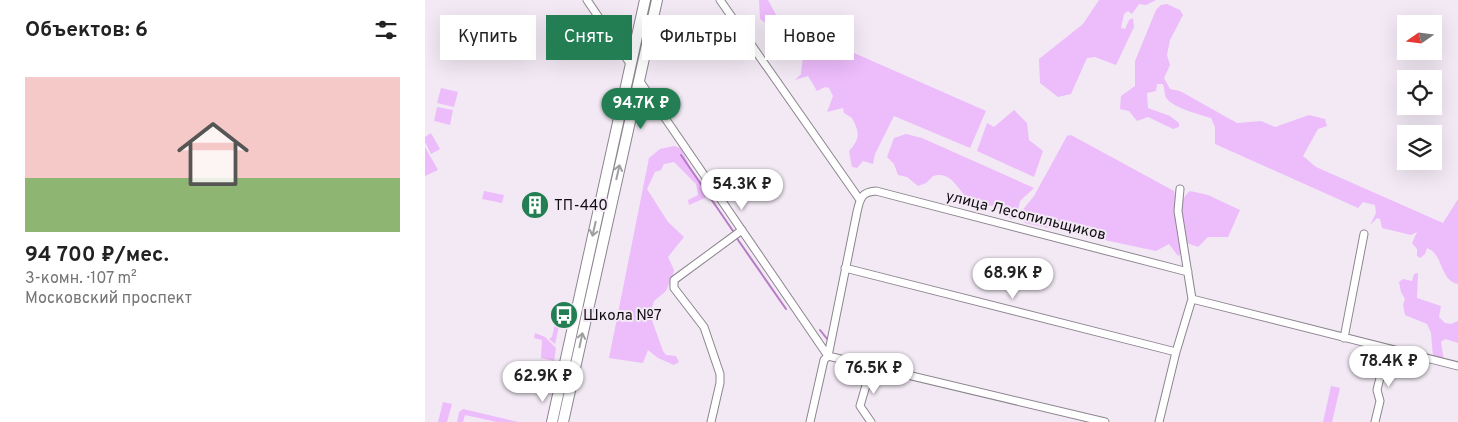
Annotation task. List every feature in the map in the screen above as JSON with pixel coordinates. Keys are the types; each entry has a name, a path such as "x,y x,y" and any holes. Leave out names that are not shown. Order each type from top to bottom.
{"main road":[{"path":"551,422 645,0"},
{"path":"563,422 657,0"},
{"path":"585,268 597,270"}],"street":[{"path":"587,0 631,64"},
{"path":"720,0 860,200 829,356 825,360 810,422"},
{"path":"639,80 829,356 871,368 1105,422"},
{"path":"1159,422 1176,352 1192,299 1178,211 1180,188"},
{"name":"улица Лесопильщиков","path":"860,200 866,192 876,191 1188,272"},
{"path":"711,422 720,383 720,374 703,327 674,288 674,280 742,230"},
{"path":"1345,338 1364,234"},
{"path":"845,268 1176,352"},
{"path":"1192,299 1458,366"},
{"path":"1375,422 1380,401 1377,390 1387,349"},
{"path":"871,368 860,406 871,422"}],"shaded area":[{"path":"648,0 653,0 650,15 645,15"},
{"path":"759,0 768,0 776,15 765,15 765,23 760,19"},
{"path":"1099,0 1156,0 1146,5 1139,4 1132,14 1128,11 1124,14 1121,28 1125,29 1129,20 1133,18 1134,27 1116,65 1095,57 1087,58 1071,94 1058,97 1040,83 1039,59 1083,24"},
{"path":"1167,4 1180,10 1183,15 1170,40 1167,55 1170,65 1164,78 1170,89 1180,91 1237,123 1261,121 1275,127 1309,115 1325,119 1327,126 1318,129 1303,156 1316,167 1443,223 1458,199 1458,284 1448,278 1432,251 1427,248 1425,254 1420,258 1417,256 1417,249 1412,243 1417,232 1411,235 1382,228 1380,219 1377,218 1370,225 1376,213 1375,205 1363,202 1358,208 1215,144 1215,127 1211,118 1188,111 1170,102 1166,97 1163,84 1157,84 1156,91 1147,93 1148,108 1170,116 1179,123 1179,127 1173,129 1148,117 1137,121 1129,111 1120,109 1121,96 1135,86 1135,61 1156,10 1161,5"},
{"path":"642,27 642,49 597,251 593,250"},
{"path":"854,53 986,111 970,148 894,116 875,154 873,164 863,161 857,168 852,167 849,151 858,136 852,118 844,113 843,108 827,112 833,96 829,88 825,87 817,91 808,76 795,80 801,74 803,60 854,60"},
{"path":"441,88 458,92 454,107 437,103"},
{"path":"437,107 453,110 450,125 434,121"},
{"path":"1014,110 1027,123 1029,140 1043,151 1034,177 977,151 987,123 994,127"},
{"path":"431,133 440,149 431,154 425,142 425,137"},
{"path":"906,134 922,138 1034,188 1020,201 1016,219 1011,219 1002,211 990,205 973,203 956,184 946,177 940,175 933,176 926,183 918,186 907,177 898,175 894,164 887,157 894,138"},
{"path":"1071,135 1174,191 1183,253 1178,256 1169,244 1156,251 1025,223 1021,212 1034,196 1067,136"},
{"path":"674,146 681,148 690,167 708,192 705,198 689,205 688,200 698,195 696,184 674,162 664,164 661,170 655,172 647,189 668,222 684,237 668,257 674,270 673,275 666,291 654,301 650,315 663,351 666,355 676,356 679,362 674,365 658,358 648,350 643,363 609,358 649,158 660,149"},
{"path":"425,147 438,170 425,176"},
{"path":"484,191 504,195 502,203 482,199"},
{"path":"1190,191 1208,195 1240,210 1228,237 1208,237 1198,247 1187,243 1181,208 1185,196"},
{"path":"1418,273 1417,298 1441,306 1439,317 1445,323 1451,324 1458,321 1458,343 1445,339 1441,342 1444,361 1433,356 1431,333 1427,324 1405,315 1403,305 1405,299 1399,282 1403,279 1412,281 1414,274"},
{"path":"555,307 559,307 562,313 555,344 549,339 552,337 557,315 554,312"},
{"path":"535,333 545,337 556,348 554,361 541,358 542,340 534,338"},
{"path":"1331,386 1340,388 1332,422 1323,422"},
{"path":"443,402 452,404 447,422 438,422"},
{"path":"463,409 518,422 497,422 465,415 463,422 457,422 459,412"}],"waterway":[{"path":"681,155 733,231"},
{"path":"736,237 786,309"},
{"path":"820,330 828,340"}],"place":[{"name":"ТП-440","path":"535,205"},
{"name":"Школа №7","path":"564,315"}]}
